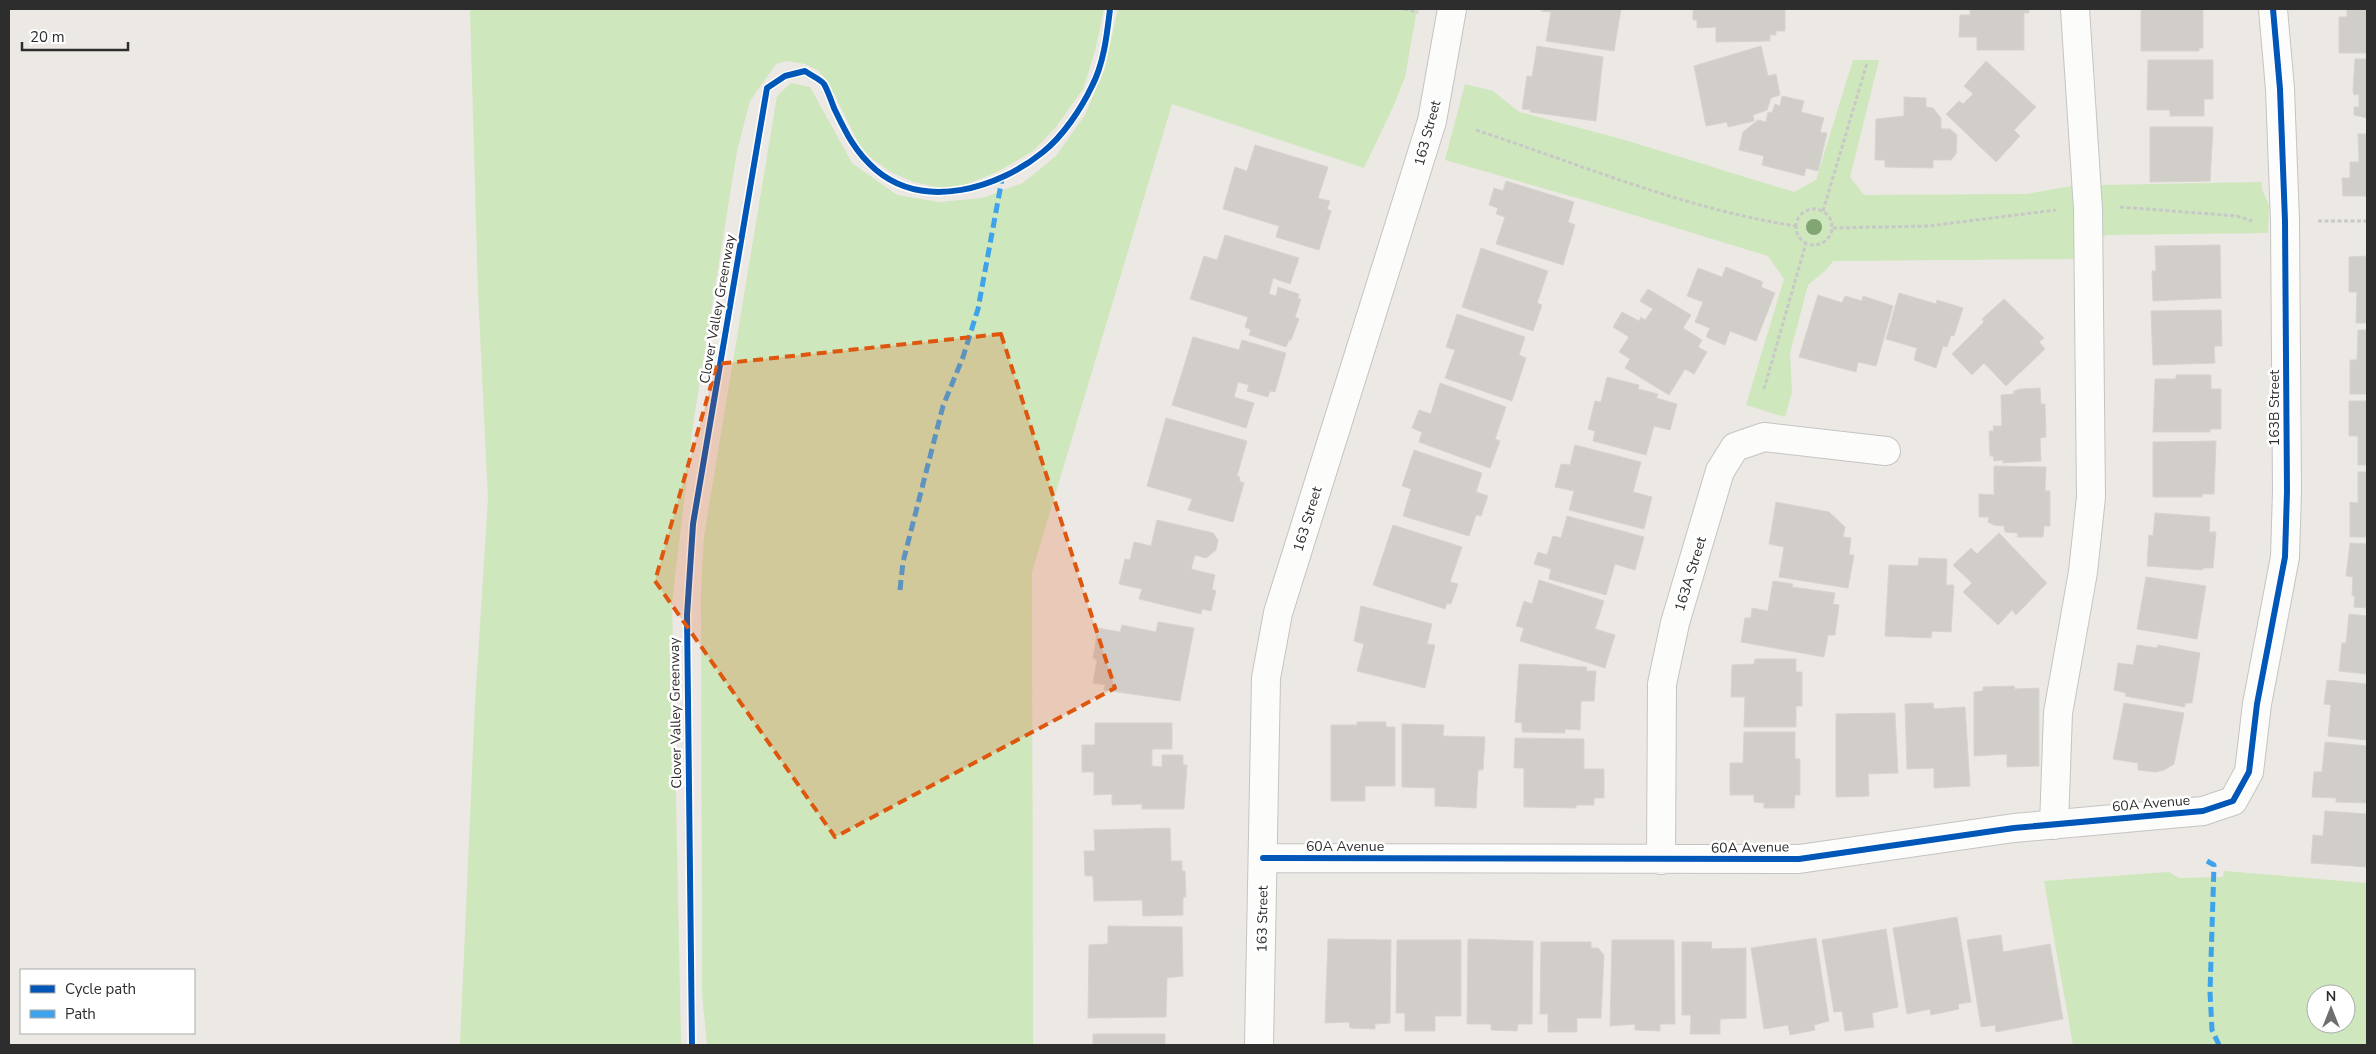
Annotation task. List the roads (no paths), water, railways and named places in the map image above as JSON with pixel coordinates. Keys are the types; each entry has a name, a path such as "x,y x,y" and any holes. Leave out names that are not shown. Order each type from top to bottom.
{"street":[{"name":"163 Street","path":"1259,1045 1266,678 1278,613 1432,121 1452,9"},
{"path":"2054,825 2058,713 2083,572 2091,497 2088,209 2075,9"},
{"name":"163B Street","path":"2234,801 2249,772 2258,704 2285,557 2287,481 2284,185 2280,89 2273,9"},
{"name":"163A Street","path":"1661,860 1662,684 1675,623 1720,471 1735,447 1764,437 1886,451"},
{"name":"60A Avenue","path":"1263,858 1799,859 2014,828 2203,811 2234,801"}]}
